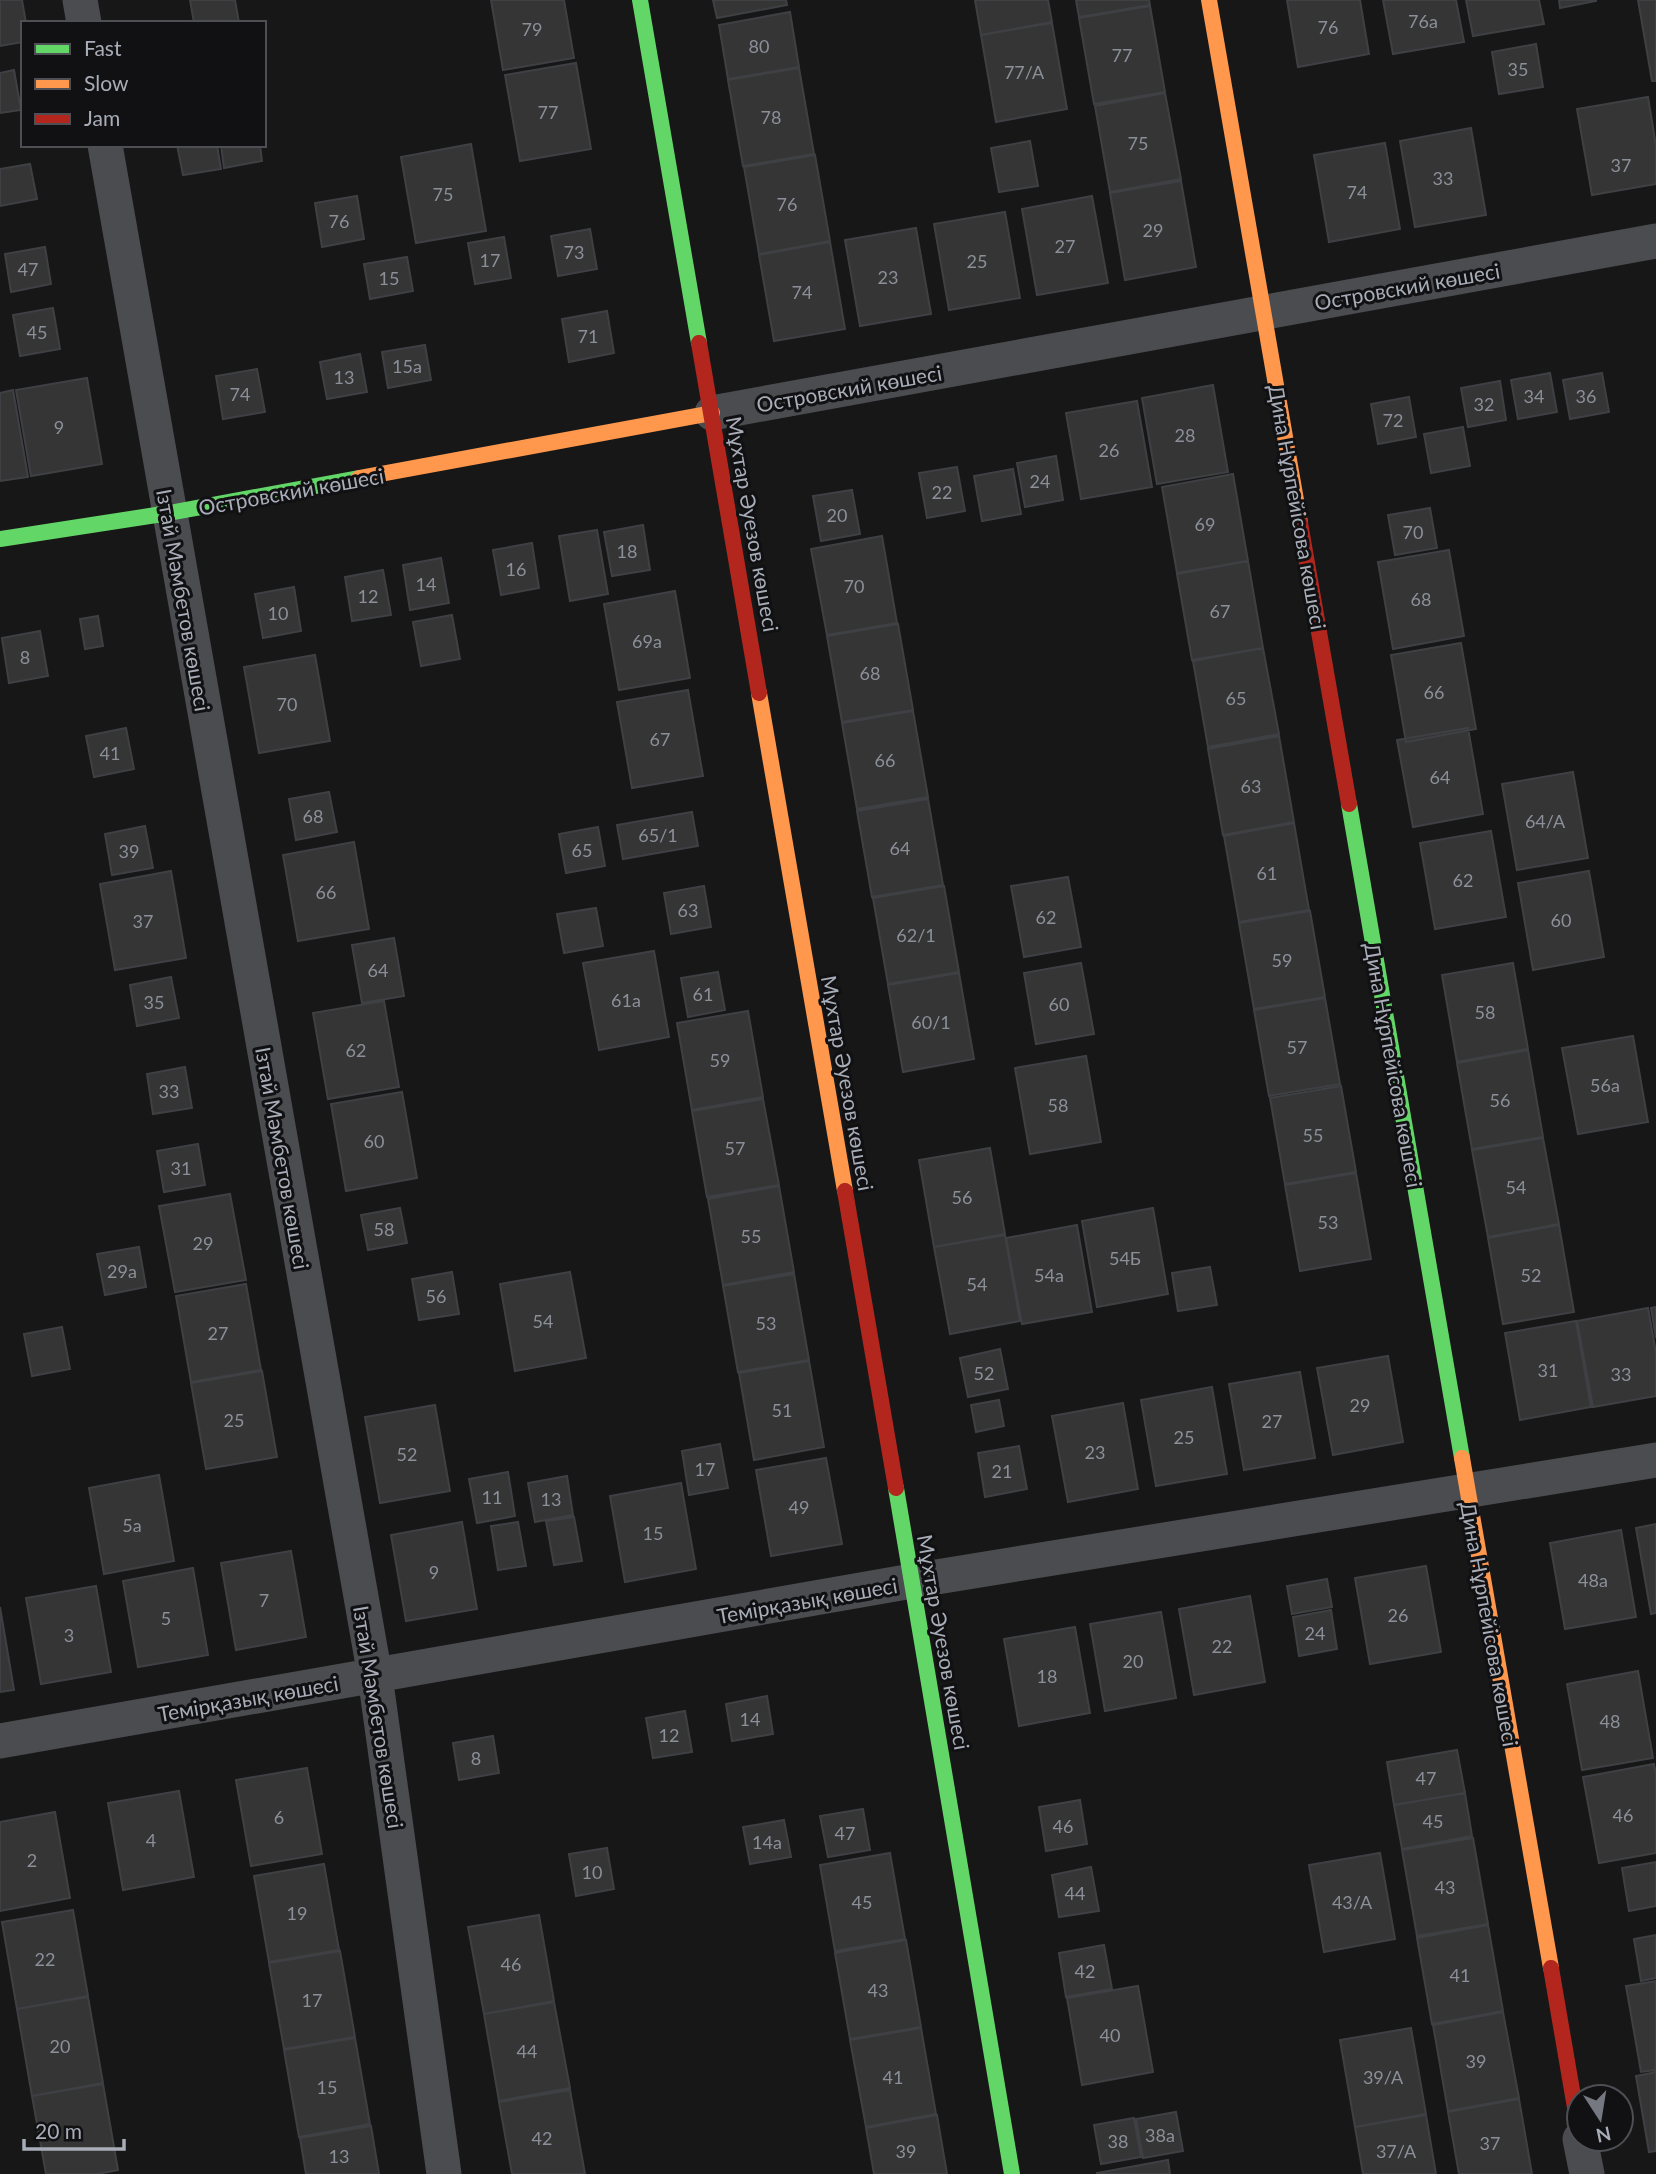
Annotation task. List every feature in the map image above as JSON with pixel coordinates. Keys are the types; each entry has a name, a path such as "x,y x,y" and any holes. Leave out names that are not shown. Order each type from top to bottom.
{"street":[{"path":"80,0 83,21"},
{"name":"Мұхтар Әуезов көшесі","path":"640,0 1012,2174"},
{"name":"Дина Нұрпейісова көшесі","path":"1209,0 1571,2083"},
{"name":"Ізтай Мәмбетов көшесі","path":"105,147 375,1676 444,2174"},
{"name":"Островский көшесі","path":"0,539 169,513 1656,241"},
{"name":"Темірқазық көшесі","path":"0,1741 912,1581 1656,1460"},
{"path":"1583,2153 1587,2174"}],"building":[{"path":"0,0 22,0 26,21 21,21 21,42 0,46"},
{"path":"190,0 235,0 239,21 194,21"},
{"path":"491,0 564,0 574,58 503,70"},
{"path":"713,0 786,0 787,5 717,18"},
{"path":"975,0 1048,0 1052,22 981,35"},
{"path":"1076,0 1149,0 1150,5 1079,17"},
{"path":"1287,0 1360,0 1369,54 1298,67"},
{"path":"1383,0 1456,0 1464,42 1393,54"},
{"path":"1466,0 1539,0 1544,24 1473,36"},
{"path":"1559,0 1596,0 1596,1 1560,8"},
{"path":"1638,0 1656,0 1656,81 1652,81"},
{"path":"1150,6 1165,92 1094,104 1079,18"},
{"path":"790,12 799,67 728,79 719,25"},
{"path":"1052,23 1067,109 996,122 981,35"},
{"path":"1536,44 1543,87 1499,94 1492,52"},
{"path":"576,63 591,149 520,161 505,75"},
{"path":"799,68 814,154 743,166 728,80"},
{"path":"14,70 21,110 0,113 0,73"},
{"path":"1165,93 1181,179 1110,192 1095,106"},
{"path":"1648,97 1656,146 1656,184 1592,195 1577,109"},
{"path":"1471,128 1486,215 1415,227 1400,141"},
{"path":"1030,141 1038,186 999,192 991,148"},
{"path":"1385,143 1400,229 1329,242 1314,155"},
{"path":"471,144 486,231 416,243 401,157"},
{"path":"177,147 217,147 221,169 183,175"},
{"path":"221,147 260,147 262,161 224,168"},
{"path":"815,155 830,241 759,254 744,167"},
{"path":"30,164 37,199 0,206 0,169"},
{"path":"1181,181 1196,267 1125,280 1110,193"},
{"path":"357,196 364,239 322,247 315,203"},
{"path":"1092,196 1108,283 1037,295 1022,209"},
{"path":"1005,212 1020,298 949,310 934,224"},
{"path":"916,228 931,314 860,326 845,240"},
{"path":"590,229 597,269 558,276 551,236"},
{"path":"504,237 511,278 475,284 468,243"},
{"path":"830,242 845,329 774,341 759,255"},
{"path":"45,247 51,284 11,292 5,254"},
{"path":"407,257 413,291 370,299 364,264"},
{"path":"53,308 60,349 20,356 13,315"},
{"path":"607,311 614,353 569,362 562,319"},
{"path":"425,345 431,380 388,388 382,352"},
{"path":"360,354 367,392 327,399 320,362"},
{"path":"257,369 265,412 223,419 216,376"},
{"path":"1550,373 1557,412 1518,419 1511,380"},
{"path":"1602,373 1609,412 1570,419 1563,380"},
{"path":"87,378 102,464 31,476 16,390"},
{"path":"1500,381 1506,420 1468,427 1461,388"},
{"path":"1213,385 1228,472 1157,484 1142,398"},
{"path":"13,390 28,477 0,481 0,393"},
{"path":"1409,397 1416,437 1378,444 1371,404"},
{"path":"1137,401 1152,487 1081,499 1066,413"},
{"path":"1463,427 1470,466 1431,473 1424,434"},
{"path":"1056,456 1063,500 1025,507 1017,463"},
{"path":"957,467 965,511 927,518 919,473"},
{"path":"1013,469 1021,514 982,521 974,476"},
{"path":"1233,474 1248,561 1177,573 1162,487"},
{"path":"852,490 860,534 821,541 813,496"},
{"path":"1430,508 1437,548 1395,555 1388,515"},
{"path":"643,525 650,570 612,576 604,532"},
{"path":"597,530 608,594 570,601 559,536"},
{"path":"882,536 897,623 827,635 811,549"},
{"path":"532,543 539,588 501,595 493,550"},
{"path":"1449,550 1464,636 1393,649 1378,562"},
{"path":"441,558 449,603 410,610 403,565"},
{"path":"1248,561 1263,648 1192,660 1177,574"},
{"path":"383,570 391,615 352,621 345,577"},
{"path":"294,587 301,631 263,638 255,594"},
{"path":"675,591 690,678 619,690 604,604"},
{"path":"452,615 460,659 421,666 413,622"},
{"path":"98,616 103,646 85,649 80,619"},
{"path":"898,624 913,710 842,722 827,636"},
{"path":"40,631 48,676 9,683 2,638"},
{"path":"1461,643 1476,729 1406,742 1391,655"},
{"path":"1263,648 1279,734 1208,747 1193,661"},
{"path":"315,655 330,741 259,753 244,667"},
{"path":"688,690 703,776 632,788 617,702"},
{"path":"913,711 928,797 857,809 842,723"},
{"path":"126,728 134,769 94,777 86,736"},
{"path":"1468,728 1483,814 1413,827 1397,740"},
{"path":"1279,736 1294,822 1223,835 1208,749"},
{"path":"1573,772 1588,858 1517,870 1502,784"},
{"path":"329,792 337,832 296,840 289,799"},
{"path":"928,799 943,885 872,897 857,811"},
{"path":"692,812 698,846 623,859 617,825"},
{"path":"1294,823 1309,910 1239,922 1224,836"},
{"path":"145,826 153,868 112,875 105,834"},
{"path":"598,827 605,866 566,873 559,834"},
{"path":"1491,831 1506,917 1435,929 1420,843"},
{"path":"354,842 369,929 298,941 283,855"},
{"path":"171,871 186,958 115,970 100,884"},
{"path":"1589,871 1604,957 1533,970 1518,883"},
{"path":"1068,877 1081,947 1024,957 1011,886"},
{"path":"704,886 711,927 671,934 664,893"},
{"path":"944,886 959,972 888,984 873,898"},
{"path":"596,908 603,946 564,953 557,914"},
{"path":"1310,911 1325,997 1254,1009 1239,923"},
{"path":"394,938 404,996 362,1003 352,945"},
{"path":"654,951 669,1037 599,1050 583,963"},
{"path":"1081,963 1094,1034 1036,1044 1024,973"},
{"path":"1513,963 1528,1049 1457,1062 1442,975"},
{"path":"718,972 725,1010 688,1017 681,978"},
{"path":"959,973 974,1059 903,1072 888,985"},
{"path":"171,977 179,1018 137,1026 130,985"},
{"path":"1325,998 1340,1084 1269,1096 1254,1010"},
{"path":"384,1001 399,1087 328,1099 313,1013"},
{"path":"748,1011 763,1097 692,1110 677,1023"},
{"path":"1633,1036 1648,1122 1578,1134 1562,1048"},
{"path":"1528,1050 1543,1137 1472,1149 1457,1063"},
{"path":"1086,1056 1101,1142 1030,1154 1015,1068"},
{"path":"185,1067 192,1108 153,1114 147,1074"},
{"path":"1341,1086 1356,1172 1285,1184 1270,1098"},
{"path":"402,1092 417,1178 346,1191 331,1104"},
{"path":"763,1099 779,1185 707,1197 692,1111"},
{"path":"1543,1138 1559,1224 1488,1237 1472,1150"},
{"path":"198,1144 205,1185 164,1192 157,1151"},
{"path":"990,1148 1005,1234 934,1247 919,1160"},
{"path":"1356,1173 1371,1259 1300,1271 1285,1185"},
{"path":"779,1186 794,1272 723,1285 708,1199"},
{"path":"230,1194 246,1280 175,1292 159,1206"},
{"path":"400,1208 407,1243 368,1250 361,1215"},
{"path":"1153,1208 1168,1294 1097,1307 1082,1221"},
{"path":"1077,1225 1092,1312 1022,1324 1006,1238"},
{"path":"1559,1225 1574,1312 1503,1324 1488,1238"},
{"path":"1005,1235 1020,1321 950,1334 934,1247"},
{"path":"139,1247 146,1287 105,1295 97,1254"},
{"path":"1210,1267 1217,1305 1178,1311 1172,1273"},
{"path":"452,1272 459,1314 419,1320 412,1279"},
{"path":"570,1272 586,1358 515,1371 500,1284"},
{"path":"794,1274 809,1360 738,1372 723,1286"},
{"path":"246,1284 261,1370 191,1382 176,1296"},
{"path":"1656,1307 1656,1338 1651,1308"},
{"path":"1648,1308 1656,1353 1656,1396 1593,1407 1577,1321"},
{"path":"1576,1321 1591,1407 1520,1420 1505,1333"},
{"path":"62,1327 70,1369 32,1376 24,1334"},
{"path":"1000,1349 1008,1389 968,1397 960,1358"},
{"path":"1388,1356 1403,1442 1333,1455 1317,1368"},
{"path":"809,1361 824,1447 754,1460 739,1373"},
{"path":"262,1371 277,1457 206,1469 191,1383"},
{"path":"1300,1372 1315,1458 1244,1470 1229,1384"},
{"path":"1212,1387 1227,1474 1156,1486 1141,1400"},
{"path":"999,1400 1004,1426 976,1432 971,1405"},
{"path":"1123,1403 1138,1489 1068,1502 1052,1416"},
{"path":"435,1405 450,1491 380,1503 365,1417"},
{"path":"720,1444 728,1488 689,1495 682,1451"},
{"path":"1019,1446 1027,1489 985,1497 978,1453"},
{"path":"826,1458 842,1544 771,1556 756,1470"},
{"path":"508,1472 515,1516 477,1523 469,1479"},
{"path":"159,1475 174,1561 104,1574 89,1488"},
{"path":"567,1476 573,1515 535,1522 528,1483"},
{"path":"681,1483 696,1569 625,1582 610,1496"},
{"path":"574,1517 582,1561 554,1565 546,1521"},
{"path":"462,1522 477,1609 406,1621 391,1535"},
{"path":"518,1522 526,1566 498,1570 491,1526"},
{"path":"1656,1524 1656,1613 1651,1614 1636,1528"},
{"path":"1621,1530 1636,1617 1565,1629 1550,1543"},
{"path":"291,1551 306,1637 236,1650 221,1563"},
{"path":"1426,1566 1441,1652 1370,1664 1355,1578"},
{"path":"193,1568 208,1655 138,1667 123,1581"},
{"path":"1327,1579 1332,1607 1292,1614 1287,1586"},
{"path":"96,1586 111,1672 41,1684 26,1598"},
{"path":"1250,1596 1265,1682 1194,1695 1179,1609"},
{"path":"0,1607 14,1690 0,1692"},
{"path":"1331,1610 1337,1649 1299,1656 1293,1617"},
{"path":"1161,1612 1176,1698 1105,1711 1090,1624"},
{"path":"1075,1627 1090,1713 1019,1726 1004,1639"},
{"path":"1638,1671 1653,1758 1582,1770 1567,1684"},
{"path":"767,1696 773,1734 732,1741 726,1704"},
{"path":"685,1711 692,1752 653,1758 646,1718"},
{"path":"493,1736 499,1773 459,1780 453,1743"},
{"path":"1457,1750 1465,1793 1394,1805 1387,1762"},
{"path":"1654,1764 1656,1853 1599,1863 1583,1777"},
{"path":"307,1768 322,1854 251,1866 236,1780"},
{"path":"179,1791 194,1877 123,1890 108,1803"},
{"path":"1465,1793 1472,1836 1402,1849 1394,1805"},
{"path":"1080,1800 1087,1844 1046,1851 1039,1807"},
{"path":"863,1809 870,1850 828,1857 820,1816"},
{"path":"55,1812 70,1898 0,1911 0,1822"},
{"path":"784,1820 791,1857 750,1864 743,1827"},
{"path":"1473,1838 1488,1924 1417,1936 1402,1850"},
{"path":"607,1848 614,1889 576,1896 569,1854"},
{"path":"890,1853 905,1939 835,1951 820,1865"},
{"path":"1380,1853 1395,1939 1324,1952 1309,1865"},
{"path":"1656,1862 1656,1906 1629,1911 1622,1868"},
{"path":"324,1864 339,1950 269,1962 254,1876"},
{"path":"1091,1867 1099,1911 1059,1917 1052,1875"},
{"path":"73,1910 88,1996 17,2009 2,1922"},
{"path":"539,1915 554,2001 484,2014 468,1927"},
{"path":"1488,1925 1503,2011 1432,2024 1417,1938"},
{"path":"1656,1935 1656,1978 1641,1981 1634,1939"},
{"path":"906,1940 921,2027 850,2039 835,1953"},
{"path":"1104,1945 1112,1989 1066,1997 1059,1953"},
{"path":"340,1951 355,2037 284,2049 269,1963"},
{"path":"1656,1981 1656,2070 1641,2072 1626,1986"},
{"path":"1138,1986 1153,2072 1082,2085 1067,1998"},
{"path":"88,1997 103,2083 32,2096 17,2009"},
{"path":"554,2002 570,2088 499,2101 484,2014"},
{"path":"1503,2012 1519,2098 1448,2111 1433,2025"},
{"path":"921,2028 936,2114 866,2127 850,2040"},
{"path":"1411,2028 1426,2114 1355,2127 1340,2040"},
{"path":"355,2038 370,2124 299,2137 284,2050"},
{"path":"1656,2072 1656,2151 1649,2152 1636,2076"},
{"path":"103,2084 118,2170 98,2174 46,2174 32,2096"},
{"path":"570,2090 585,2174 512,2174 499,2102"},
{"path":"1519,2099 1532,2174 1459,2174 1448,2112"},
{"path":"1176,2112 1183,2151 1143,2158 1136,2119"},
{"path":"937,2115 947,2174 874,2174 866,2128"},
{"path":"1426,2115 1436,2174 1363,2174 1355,2127"},
{"path":"1134,2118 1141,2157 1101,2164 1094,2125"},
{"path":"371,2126 379,2174 306,2174 300,2138"},
{"path":"1168,2160 1170,2174 1097,2174 1097,2173"}],"traffic: fast":[{"path":"640,0 699,343"},
{"path":"0,539 169,513 359,478"},
{"path":"1349,804 1462,1458"},
{"path":"896,1488 1012,2174"}],"traffic: slow":[{"path":"1209,0 1300,523"},
{"path":"359,478 712,413"},
{"path":"759,693 845,1191"},
{"path":"1462,1458 1551,1968"}],"traffic: jam":[{"path":"699,343 759,693"},
{"path":"1300,523 1349,804"},
{"path":"845,1191 896,1488"},
{"path":"1551,1968 1571,2083"}]}
